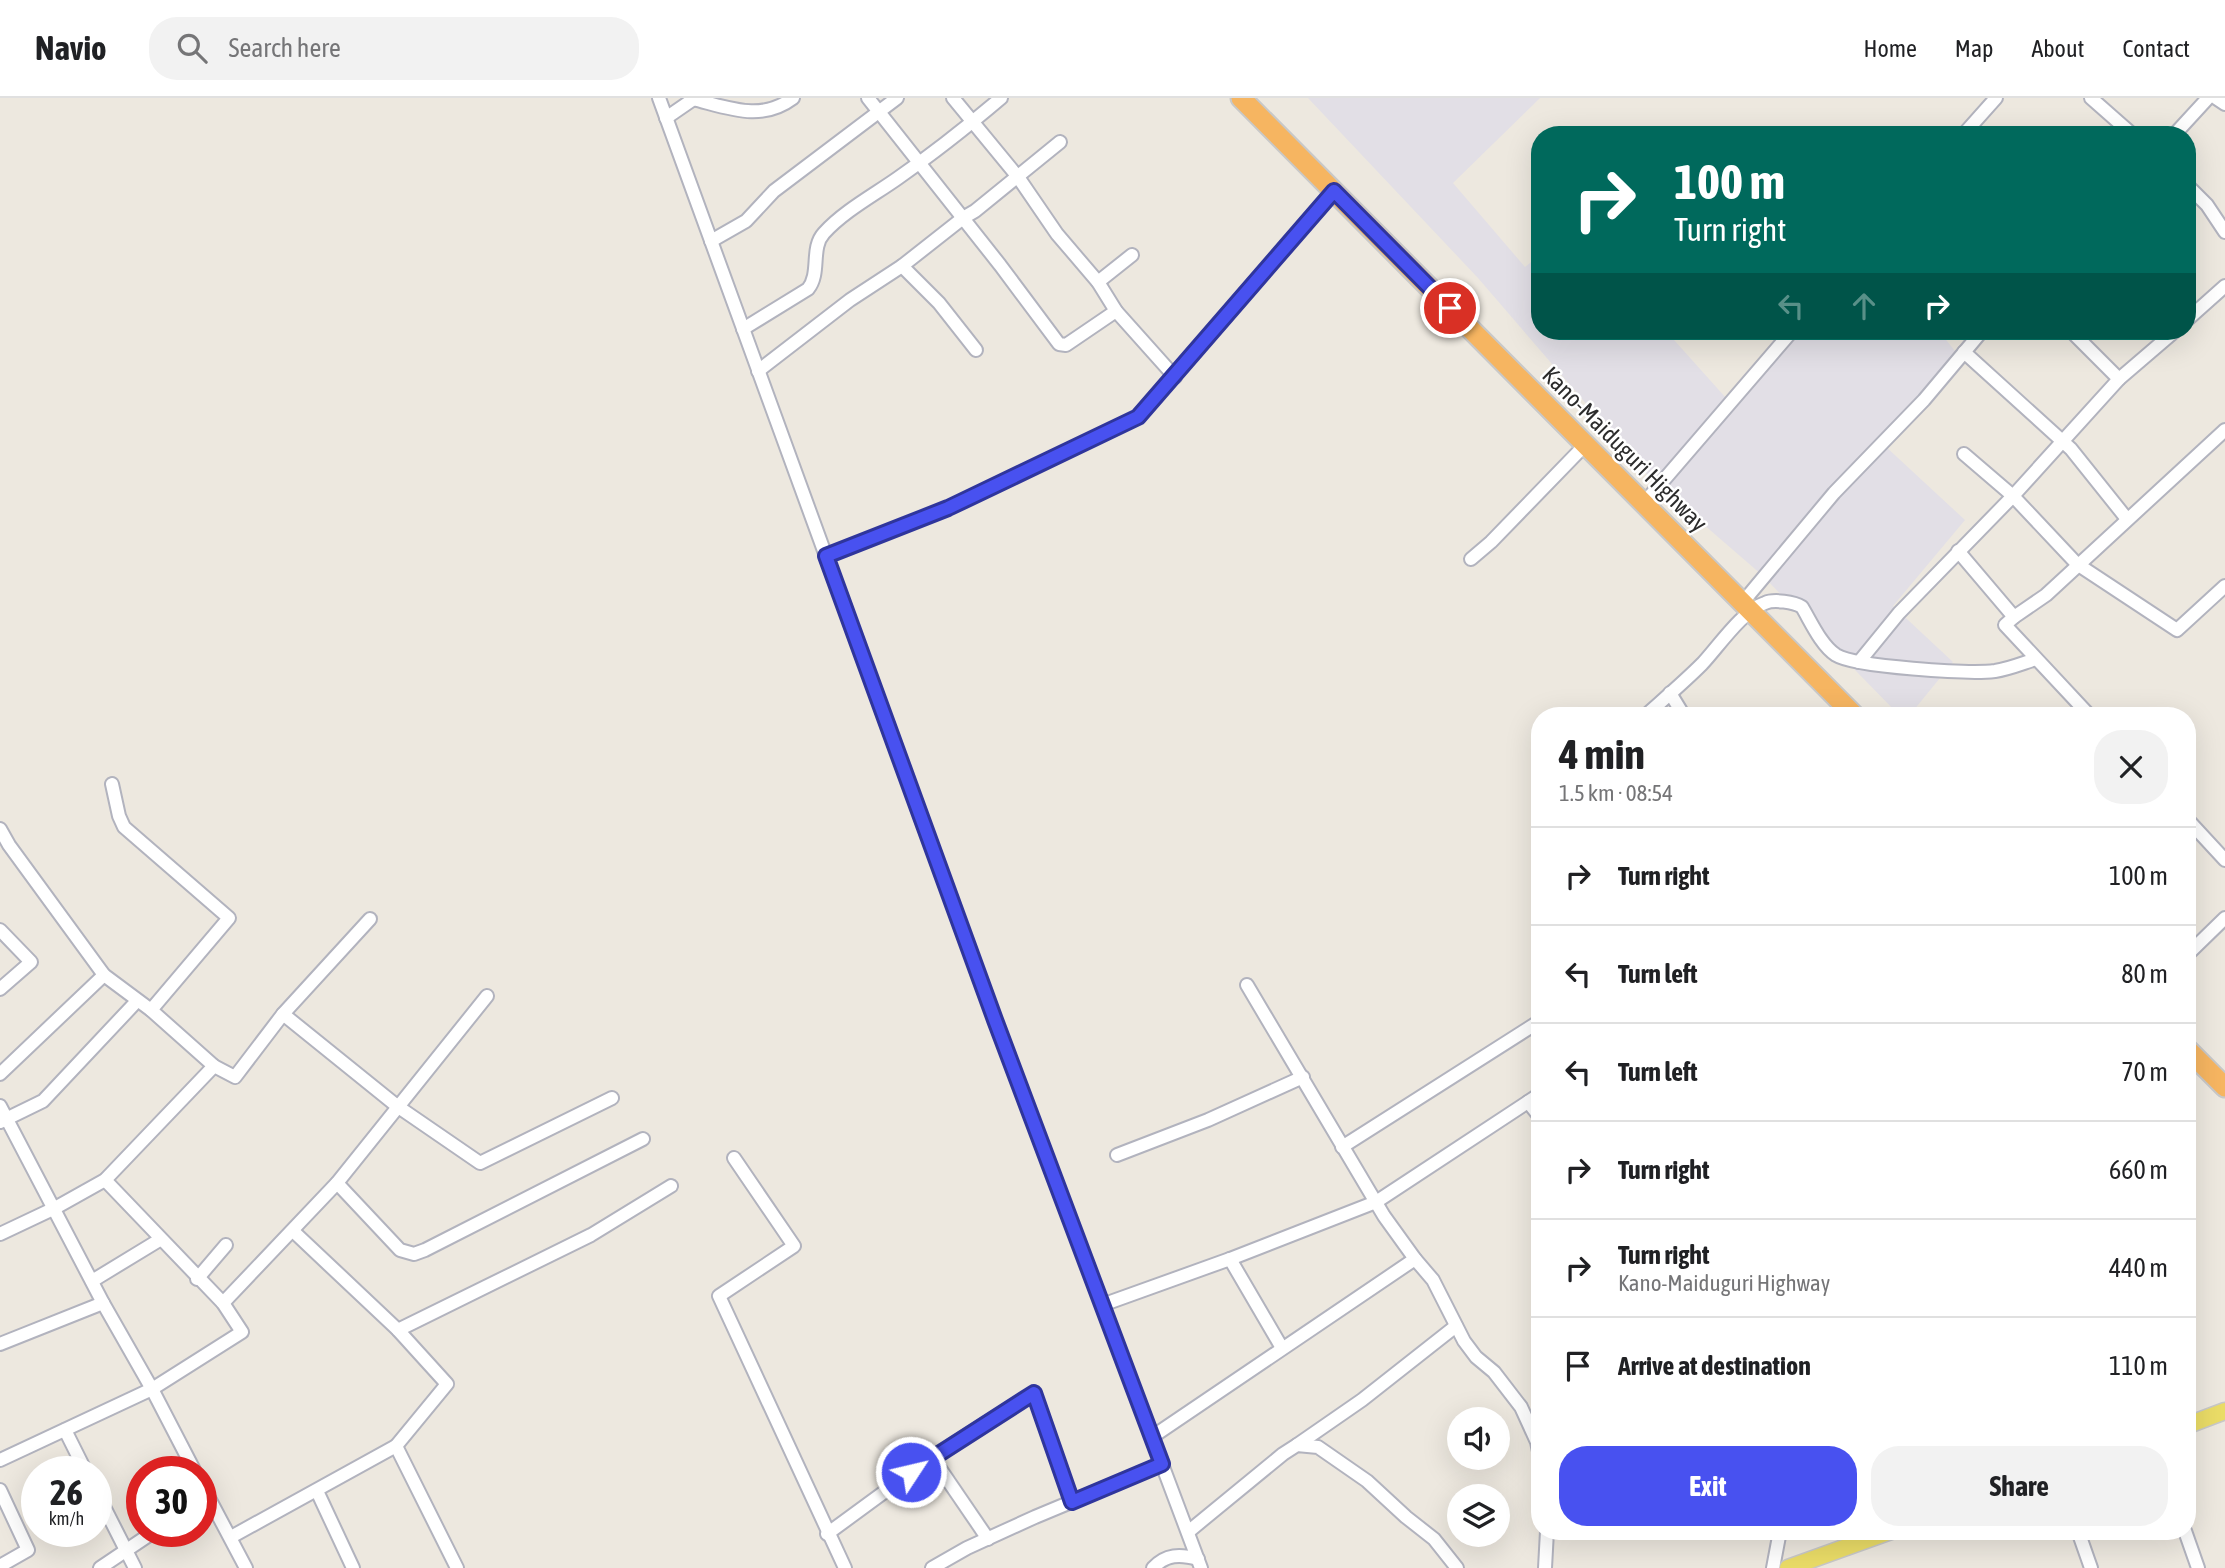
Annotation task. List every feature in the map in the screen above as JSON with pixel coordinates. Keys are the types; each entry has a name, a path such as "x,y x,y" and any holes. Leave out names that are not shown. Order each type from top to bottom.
{"highway":[{"name":"Kano-Maiduguri Highway","path":"1241,98 1847,707"},
{"path":"2196,1058 2225,1087"}],"main road":[{"path":"2196,1418 2225,1411"},
{"path":"1788,1568 1866,1540"}],"street":[{"path":"659,98 995,1020 1200,1564"},
{"path":"666,118 694,99 726,108 765,112 781,107 793,98"},
{"path":"868,98 921,162 1059,344 1066,345 1116,311"},
{"path":"711,241 746,221 774,191 897,98"},
{"path":"953,98 1018,177 1057,234 1098,282 1116,311 1175,377"},
{"path":"743,329 808,289 814,282 816,252 821,236 836,222 921,162 1001,98"},
{"path":"1971,126 1996,98"},
{"path":"2091,98 2123,126"},
{"path":"2182,126 2208,98"},
{"path":"2216,98 2225,104"},
{"path":"758,371 850,300 902,266 1060,142"},
{"path":"826,556 948,508 1138,417 1334,191"},
{"path":"2196,194 2225,232"},
{"path":"1098,282 1132,255"},
{"path":"902,266 939,303 976,350"},
{"path":"2196,309 2225,286"},
{"path":"1644,503 1784,340"},
{"path":"1655,707 1701,665 1834,493 1924,400 1974,340"},
{"path":"2080,340 2119,379"},
{"path":"1859,662 1899,613 2012,496 2119,379 2164,340"},
{"path":"1964,352 2061,441 2108,493 2127,519"},
{"path":"2081,707 2005,625 2046,595 2225,430"},
{"path":"1471,559 1491,542 1586,444"},
{"path":"1964,454 2012,496 2077,564 2178,630 2225,586"},
{"path":"1958,551 2014,617"},
{"path":"1747,606 1771,601 1798,604 1827,648 1837,656 1859,662 1894,667 1993,671 2036,659"},
{"path":"1670,693 1679,707"},
{"path":"112,784 124,827 229,918 151,1010"},
{"path":"0,829 4,849 104,975 151,1010 214,1066 235,1077 284,1014 370,919"},
{"path":"2196,829 2225,860"},
{"path":"2196,946 2225,918"},
{"path":"0,930 31,962 0,989"},
{"path":"0,1074 104,975"},
{"path":"1247,985 1376,1202 1415,1259 1433,1280 1456,1326 1476,1357 1494,1372 1521,1407 1531,1433"},
{"path":"223,1303 337,1183 487,996"},
{"path":"3,1121 43,1101 136,1001"},
{"path":"284,1014 397,1106 480,1163 612,1098"},
{"path":"1342,1147 1531,1027"},
{"path":"0,1234 105,1181 214,1066"},
{"path":"1116,1155 1208,1120 1303,1077"},
{"path":"1102,1305 1376,1202 1531,1100"},
{"path":"1528,1102 1531,1106"},
{"path":"0,1107 3,1121 55,1208 103,1303 187,1456"},
{"path":"337,1183 400,1250 414,1254 643,1139"},
{"path":"734,1158 794,1246 719,1296 845,1568"},
{"path":"0,1460 152,1389 242,1332 223,1303 105,1181"},
{"path":"398,1330 591,1235 671,1186"},
{"path":"231,1537 396,1446 447,1384 398,1330 293,1231"},
{"path":"92,1281 161,1239"},
{"path":"198,1279 226,1245"},
{"path":"1230,1259 1282,1349"},
{"path":"1152,1437 1415,1259"},
{"path":"0,1344 103,1303"},
{"path":"1188,1532 1283,1454 1362,1400 1456,1326"},
{"path":"827,1534 932,1457 1034,1393 1072,1502"},
{"path":"65,1430 78,1456"},
{"path":"1297,1445 1318,1447 1367,1481 1434,1539 1457,1568"},
{"path":"396,1446 457,1568"},
{"path":"932,1457 988,1539"},
{"path":"932,1568 988,1539 1162,1464"},
{"path":"0,1490 29,1550 0,1566"},
{"path":"317,1491 353,1568"},
{"path":"217,1514 246,1568"},
{"path":"112,1522 135,1568"},
{"path":"1545,1568 1547,1540"},
{"path":"1773,1568 1778,1540"},
{"path":"2081,1540 2091,1568"},
{"path":"2188,1540 2198,1568"},
{"path":"100,1568 133,1547"},
{"path":"1153,1568 1161,1559 1175,1555 1200,1564"}],"shaded area":[{"path":"1308,98 1540,98 1453,183 1525,267 1531,262 1531,340 1478,278"},
{"path":"1531,340 1674,340 1726,398 1780,340 1946,340 1959,356 1884,445 1965,520 1893,606 1953,662 1916,707 1891,707 1762,575 1651,479"}],"route":[{"path":"911,1472 1034,1393 1072,1502 1162,1464 995,1020 826,556 948,508 1138,417 1334,191 1450,308"}]}
